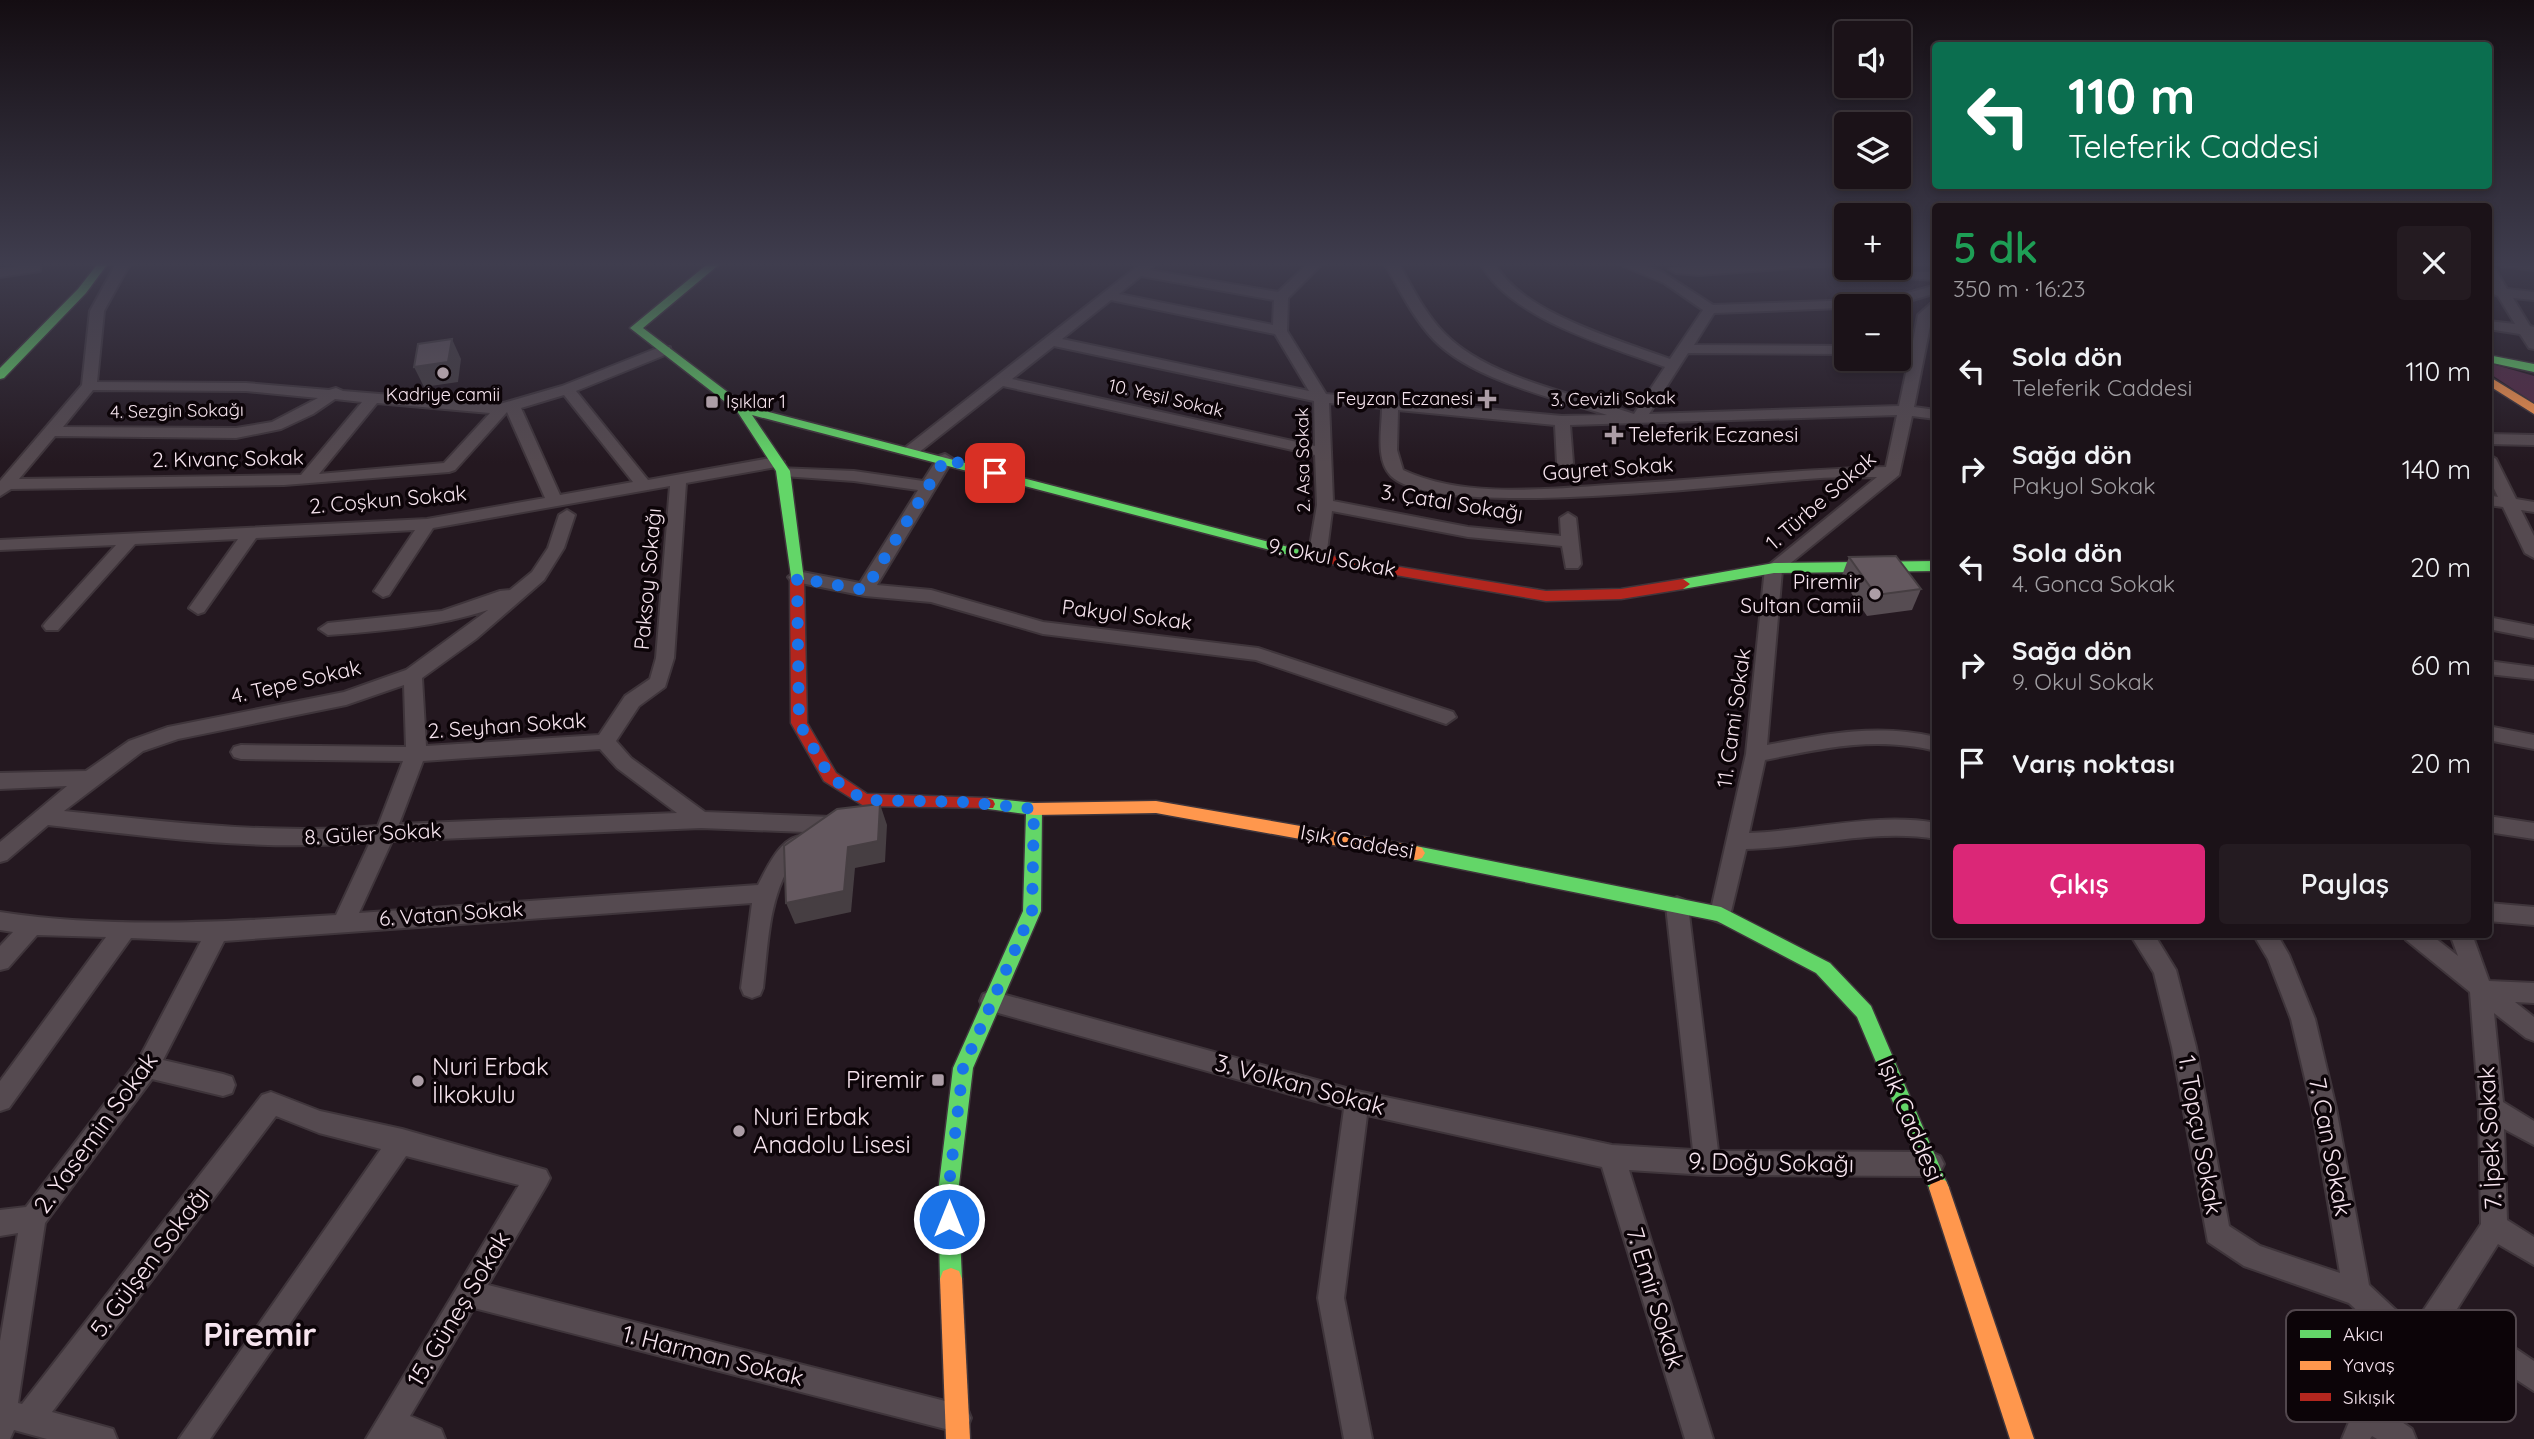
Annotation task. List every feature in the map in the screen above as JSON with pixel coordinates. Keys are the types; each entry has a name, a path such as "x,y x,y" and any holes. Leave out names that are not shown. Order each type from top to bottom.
{"main road":[{"path":"0,375 45,329"},
{"path":"638,329 742,409 780,467 797,578 799,723 830,777 864,800"},
{"path":"2492,359 2534,368"},
{"path":"2492,382 2534,410"},
{"name":"9. Okul Sokak","path":"742,409 912,450 1168,522 1317,558 1546,596 1621,594 1774,568 1932,566"},
{"name":"Işık Caddesi","path":"864,800 966,802 1034,809 1156,807 1392,848 1721,914 1823,968 1864,1012 1931,1164 2022,1439"},
{"path":"958,1429 948,1193 963,1068 1032,911 1034,809"}],"street":[{"path":"3,488 89,386 95,329"},
{"path":"912,450 1067,329"},
{"path":"1271,329 1280,331"},
{"path":"1434,329 1449,346 1492,370 1637,420 1697,329"},
{"path":"1581,329 1673,365"},
{"name":"1. Türbe Sokak","path":"1774,568 1893,472 1923,329"},
{"name":"2. Asa Sokak","path":"1280,331 1321,398 1325,505 1317,558"},
{"path":"2530,331 2534,345"},
{"name":"3. Cevizli Sokak","path":"1052,341 1321,398 1562,421 1906,410 1932,414"},
{"path":"1684,349 1834,350"},
{"path":"89,386 246,387 506,407 566,389 665,350"},
{"path":"1911,350 1920,350"},
{"name":"10. Yeşil Sokak","path":"1001,381 1323,452"},
{"path":"566,389 645,487"},
{"name":"4. Sezgin Sokağı","path":"50,431 236,433 276,426 308,411 336,392"},
{"path":"307,478 374,397"},
{"name":"Gayret Sokak","path":"1390,405 1391,462 1398,474 1415,482 1437,487 1525,495 1624,490 1800,474 1893,472"},
{"path":"328,629 408,622 481,609 508,594 526,577 564,506 506,407"},
{"name":"2. Kıvanç Sokak","path":"3,488 185,480 243,483 449,467 506,407"},
{"path":"1562,421 1565,463"},
{"path":"2492,439 2534,440"},
{"path":"865,590 945,459"},
{"name":"2. Coşkun Sokak","path":"0,545 427,524 564,506 678,481 780,467 929,487"},
{"path":"2492,467 2534,554"},
{"name":"Paksoy Sokağı","path":"605,742 632,701 658,682 665,658 678,481"},
{"path":"2492,501 2534,507"},
{"name":"3. Çatal Sokağı","path":"1325,505 1468,532 1572,542"},
{"name":"4. Tepe Sokak","path":"0,854 90,778 136,746 175,732 346,698 413,675 470,635 538,576 556,548 564,506"},
{"path":"1569,518 1572,564"},
{"path":"383,591 427,524"},
{"path":"198,608 250,534"},
{"path":"52,626 132,537"},
{"name":"11. Cami Sokak","path":"1721,914 1756,754 1774,568"},
{"name":"Pakyol Sokak","path":"797,578 865,590 931,596 1043,628 1258,654 1446,717"},
{"path":"2492,624 2534,632"},
{"path":"2492,668 2534,673"},
{"path":"344,921 385,832 416,754 413,675"},
{"path":"1756,754 1873,734 1916,738 1932,743"},
{"path":"2492,734 2534,742"},
{"name":"2. Seyhan Sokak","path":"241,752 416,754 605,742 624,763 701,820"},
{"path":"0,781 90,778"},
{"path":"752,988 764,893 785,855 864,800"},
{"name":"8. Güler Sokak","path":"45,817 236,837 320,839 385,832 701,820"},
{"path":"701,820 831,825"},
{"path":"2492,825 2534,831"},
{"path":"1737,841 1787,840 1908,826 1932,830"},
{"name":"6. Vatan Sokak","path":"0,921 32,926 217,932 764,893"},
{"path":"1676,906 1707,1163"},
{"path":"2492,912 2534,916"},
{"path":"0,961 32,926"},
{"path":"0,1100 125,929"},
{"name":"2. Yasemin Sokak","path":"10,1420 33,1218 148,1067 217,932"},
{"name":"1. Topçu Sokak","path":"2144,938 2165,970 2185,1047 2217,1233 2253,1257 2357,1292"},
{"name":"7. Can Sokak","path":"2267,938 2278,954 2303,1019 2324,1108 2357,1292"},
{"path":"2419,938 2534,1031"},
{"name":"7. İpek Sokak","path":"2441,1310 2494,1227 2491,1108 2481,990 2462,938"},
{"path":"2481,990 2534,993"},
{"name":"3. Volkan Sokak","path":"991,1001 1357,1102 1612,1157"},
{"path":"148,1067 223,1085"},
{"path":"1357,1102 1331,1298 1358,1439"},
{"name":"5. Gülşen Sokağı","path":"10,1420 271,1103 319,1122 402,1142"},
{"path":"2491,1108 2534,1134"},
{"path":"193,1439 402,1142"},
{"name":"15. Güneş Sokak","path":"385,1431 537,1178 402,1142"},
{"name":"9. Doğu Sokağı","path":"1612,1157 1707,1163 1931,1164"},
{"name":"7. Emir Sokak","path":"1612,1157 1699,1439"},
{"path":"0,1223 33,1218"},
{"path":"2494,1227 2534,1252"},
{"path":"2357,1292 2376,1310"},
{"name":"1. Harman Sokak","path":"468,1293 958,1429"},
{"path":"2516,1365 2534,1377"},
{"path":"10,1420 103,1439"},
{"path":"2361,1427 2402,1439"},
{"path":"385,1431 431,1439"}],"shaded area":[{"path":"2492,364 2534,376 2534,403 2492,375"}],"building":[{"path":"452,339 448,362 414,367 418,344"},
{"path":"1896,556 1921,589 1876,595 1849,557"},
{"path":"880,804 878,841 848,847 844,891 786,903 784,846 837,809"}],"traffic: fast":[{"path":"0,375 45,329"},
{"path":"638,329 742,409 783,471 797,580"},
{"path":"2492,359 2534,368"},
{"path":"742,409 1308,556"},
{"path":"1683,584 1774,568 1932,566"},
{"path":"951,1279 948,1193 963,1068 1032,911 1034,809 987,804"},
{"path":"1416,853 1721,914 1823,968 1864,1012 1939,1188"}],"traffic: slow":[{"path":"2492,382 2534,410"},
{"path":"1034,809 1156,807 1416,853"},
{"path":"1939,1188 2022,1439"},
{"path":"951,1279 958,1439"}],"traffic: jam":[{"path":"1308,556 1546,596 1621,594 1683,584"},
{"path":"797,580 799,723 830,777 864,800 987,804"}],"place":[{"name":"Kadriye camii","path":"443,373"},
{"name":"Feyzan Eczanesi","path":"1487,399"},
{"name":"Işıklar 1","path":"712,402"},
{"name":"Teleferik Eczanesi","path":"1614,435"},
{"name":"Piremir Sultan Camii","path":"1875,594"},
{"name":"Piremir","path":"938,1080"},
{"name":"Nuri Erbak İlkokulu","path":"418,1081"},
{"name":"Nuri Erbak Anadolu Lisesi","path":"739,1131"}],"district":[{"name":"Piremir","path":"260,1334"}],"route":[{"path":"949,1219 948,1193 963,1068 1032,911 1034,809 966,802 864,800 830,777 799,723 797,578 865,590 945,459 995,473"}]}
